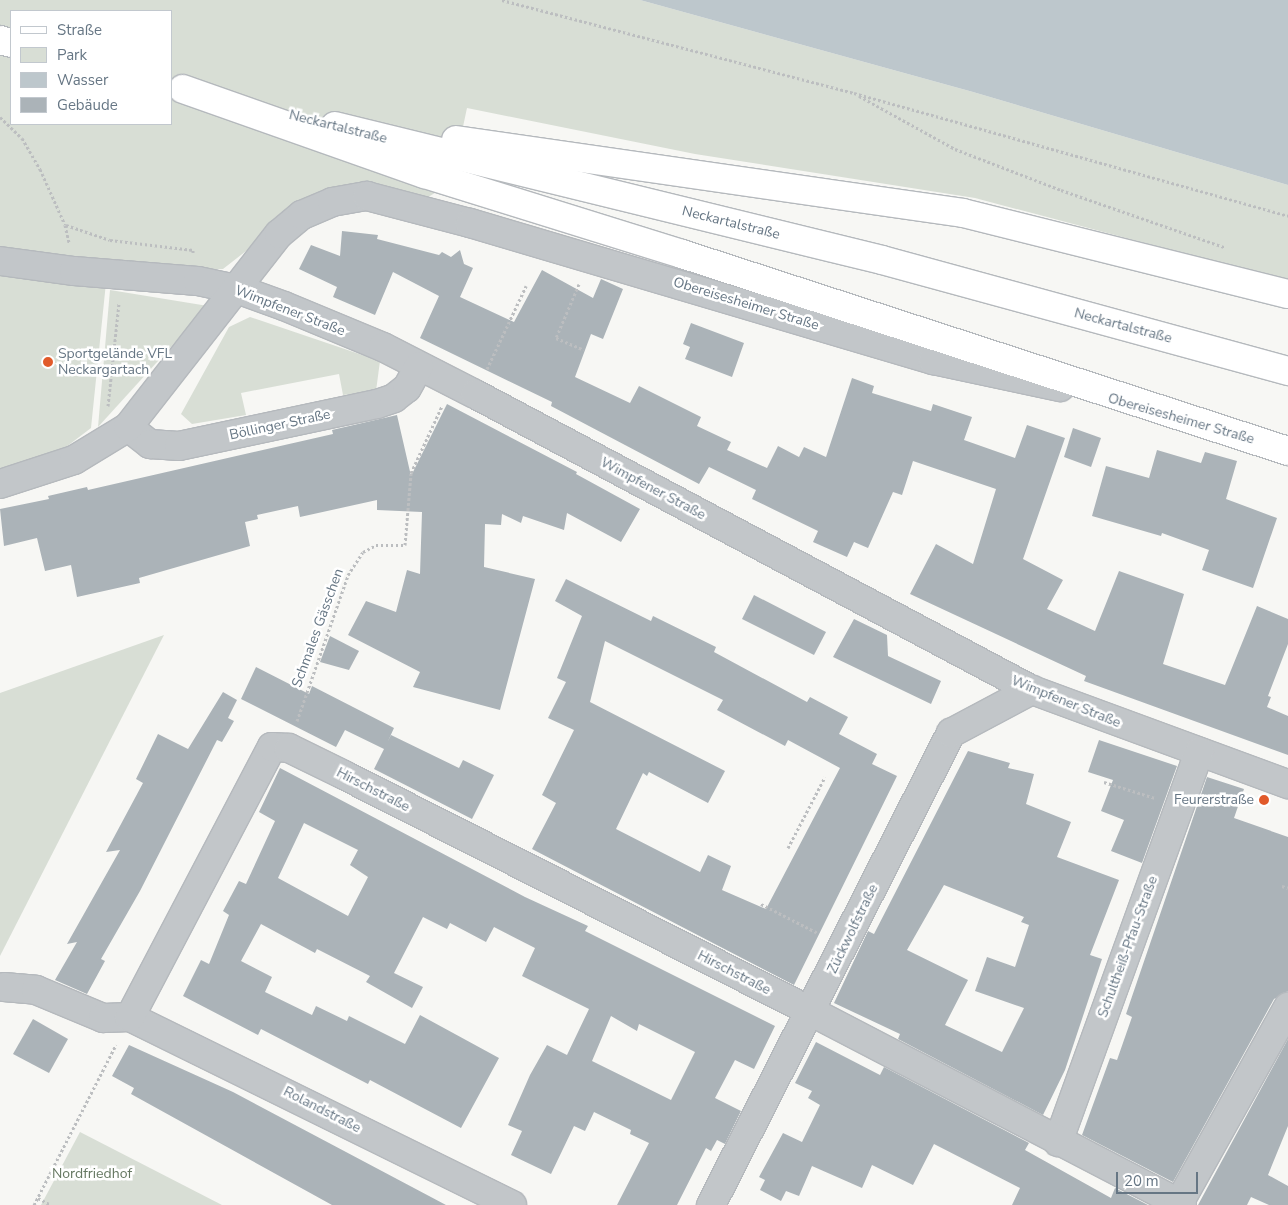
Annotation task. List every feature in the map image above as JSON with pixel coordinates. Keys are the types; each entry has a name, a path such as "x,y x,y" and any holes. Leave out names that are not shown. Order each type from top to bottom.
{"main road":[{"name":"Neckartalstraße","path":"177,87 882,260 1288,372"},
{"path":"177,87 425,174 636,239 1144,405"},
{"path":"309,120 963,213 1288,294"},
{"name":"Obereisesheimer Straße","path":"1144,405 1285,449"}],"street":[{"name":"Obereisesheimer Straße","path":"237,289 273,241 302,215 332,202 367,196 590,258 933,360 1144,405"},
{"name":"Wimpfener Straße","path":"0,261 122,275 198,281 237,289 383,347 464,388 1032,690 1288,784"},
{"path":"0,484 74,460 105,443 128,427 237,289"},
{"name":"Böllinger Straße","path":"128,427 150,444 179,446 377,404 394,398 407,388 419,366"},
{"name":"Zückwolfstraße","path":"711,1205 812,1012 951,733 1032,690"},
{"path":"130,1017 267,752 272,747 287,748"},
{"name":"Hirschstraße","path":"287,748 812,1012 1179,1204"},
{"name":"Schultheiß-Pfau-Straße","path":"1058,1142 1198,752"},
{"name":"Rolandstraße","path":"4,987 36,990 103,1018 130,1017 512,1205"},
{"path":"1179,1204 1288,1007"}],"path":[{"path":"502,0 854,93 1288,216"},
{"path":"854,93 955,149 1061,190 1232,250"},
{"path":"0,117 22,138 65,225 110,240 193,250 198,281"},
{"path":"584,350 556,338 590,258"},
{"path":"105,443 122,275"},
{"path":"464,388 526,286"},
{"name":"Schmales Gässchen","path":"287,748 348,575 363,552 376,545 404,545 411,473 464,388"},
{"path":"788,848 824,777"},
{"path":"1104,782 1179,806"},
{"path":"1282,886 1288,888"},
{"path":"761,904 844,946"},
{"path":"34,1205 130,1017"},
{"path":"38,1198 51,1205"}],"green space":[{"path":"0,0 640,0 973,92 1288,185 1288,281 975,198 695,154 467,108 451,183 425,199 349,185 255,244 223,269 107,273 91,428 45,463 0,468"},
{"path":"110,290 208,306 98,427"},
{"path":"250,317 380,361 376,391 343,395 339,374 241,393 246,415 192,424 181,414 229,327"},
{"path":"164,635 0,956 0,693"},
{"name":"Nordfriedhof","path":"80,1132 222,1205 41,1205"}],"water":[{"path":"640,0 1288,0 1288,185 973,92"}],"building":[{"path":"342,231 378,235 377,239 439,255 442,252 451,257 460,250 464,264 473,268 460,297 514,322 542,270 593,298 601,279 623,289 603,339 591,334 575,377 630,403 639,386 701,417 697,426 731,442 727,450 767,468 778,446 799,457 804,447 826,457 852,378 874,386 872,393 931,411 933,404 972,417 964,440 1015,458 1027,425 1065,438 1023,559 1063,580 1047,609 1095,631 1119,571 1184,594 1163,664 1225,685 1257,606 1288,619 1288,644 1268,696 1271,697 1267,707 1288,716 1288,755 1084,681 1086,676 910,594 936,544 973,564 996,489 913,461 902,495 893,492 868,548 854,542 847,557 813,542 818,531 752,499 756,490 709,467 699,484 551,406 552,402 420,338 439,296 393,272 375,315 333,297 337,287 299,269 311,245 340,256"},
{"path":"691,323 744,343 732,377 685,359 690,347 683,344"},
{"path":"447,404 577,472 576,474 640,509 621,542 567,513 564,530 523,516 521,523 502,514 501,525 485,524 484,567 535,579 500,710 413,687 420,672 348,635 366,601 396,612 407,570 420,574 422,512 377,510 377,500 300,517 298,506 257,515 258,519 245,522 250,546 139,578 140,583 77,597 71,565 45,571 37,538 4,546 0,509 49,499 48,496 87,487 88,490 333,434 332,430 397,415 411,476"},
{"path":"1073,428 1101,438 1091,467 1064,457"},
{"path":"1157,450 1201,463 1205,452 1237,461 1226,499 1277,518 1253,588 1202,570 1209,550 1162,533 1161,536 1092,516 1106,466 1149,478"},
{"path":"566,579 651,621 653,616 716,647 714,652 807,702 810,697 848,717 839,734 877,754 872,764 897,776 794,985 532,849 556,803 542,795 574,730 548,718 566,682 557,678 582,616 555,601","holes":["605,641 723,700 717,710 785,746 788,740 840,768 766,909 722,890 731,866 708,855 700,872 616,829 643,773 647,776 649,772 708,803 725,771 590,702"]},
{"path":"754,595 826,632 814,655 742,619"},
{"path":"854,619 887,635 888,656 941,681 931,704 833,657"},
{"path":"330,636 359,651 349,670 320,662"},
{"path":"256,667 309,694 312,686 394,728 388,741 391,735 459,768 463,760 494,775 472,819 374,769 384,749 345,730 336,747 241,699"},
{"path":"223,692 237,700 228,718 234,721 222,742 217,740 140,891 101,959 105,961 87,994 55,980 77,942 67,944 120,850 106,852 143,783 136,779 158,734 188,749"},
{"path":"1099,740 1177,766 1142,863 1111,851 1124,820 1101,811 1113,780 1088,772"},
{"path":"968,751 1010,763 1008,768 1034,774 1026,804 1071,822 1057,857 1119,880 1090,955 1102,959 1065,1070 1043,1115 898,1039 900,1034 834,1003 868,931 874,934","holes":["944,885 1024,917 1021,922 1029,925 1015,967 987,957 975,991 1024,1008 1002,1052 945,1025 968,980 907,950"]},
{"path":"280,768 525,897 588,926 585,931 775,1026 754,1069 735,1060 715,1098 741,1111 725,1144 717,1140 711,1151 706,1148 677,1205 617,1205 649,1143 630,1134 631,1130 594,1112 585,1131 574,1126 551,1174 511,1155 522,1131 508,1125 530,1075 547,1045 567,1055 589,1009 522,976 535,948 494,927 486,942 450,923 447,929 423,917 394,973 423,987 412,1008 366,982 370,976 317,949 315,953 261,924 241,961 272,977 265,992 312,1015 316,1006 347,1021 349,1016 405,1044 420,1015 499,1058 461,1128 370,1080 368,1084 261,1029 258,1035 183,996 201,960 209,964 229,915 223,911 239,881 246,884 275,821 259,812","holes":["304,823 358,850 350,865 368,877 348,916 278,878","611,1016 637,1031 639,1024 695,1052 671,1100 592,1061"]},
{"path":"1207,777 1244,789 1234,818 1288,837 1288,991 1274,999 1173,1182 1082,1135 1110,1058 1117,1060 1132,1017 1126,1014"},
{"path":"33,1019 68,1039 49,1073 13,1054"},
{"path":"1288,1039 1288,1126 1268,1175 1288,1186 1288,1205 1269,1205 1251,1197 1247,1205 1198,1205"},
{"path":"816,1042 880,1075 884,1067 1029,1143 1025,1150 1111,1198 1115,1188 1148,1205 1012,1205 1020,1188 934,1144 913,1185 872,1165 862,1188 812,1166 799,1196 786,1191 781,1201 760,1190 765,1180 759,1177 783,1133 802,1142 820,1105 808,1098 812,1091 795,1083"},
{"path":"129,1045 233,1092 446,1205 332,1205 131,1094 134,1088 112,1076"}],"place":[{"name":"Sportgelände VFL Neckargartach","path":"48,362"},
{"name":"Feurerstraße","path":"1264,800"}]}
